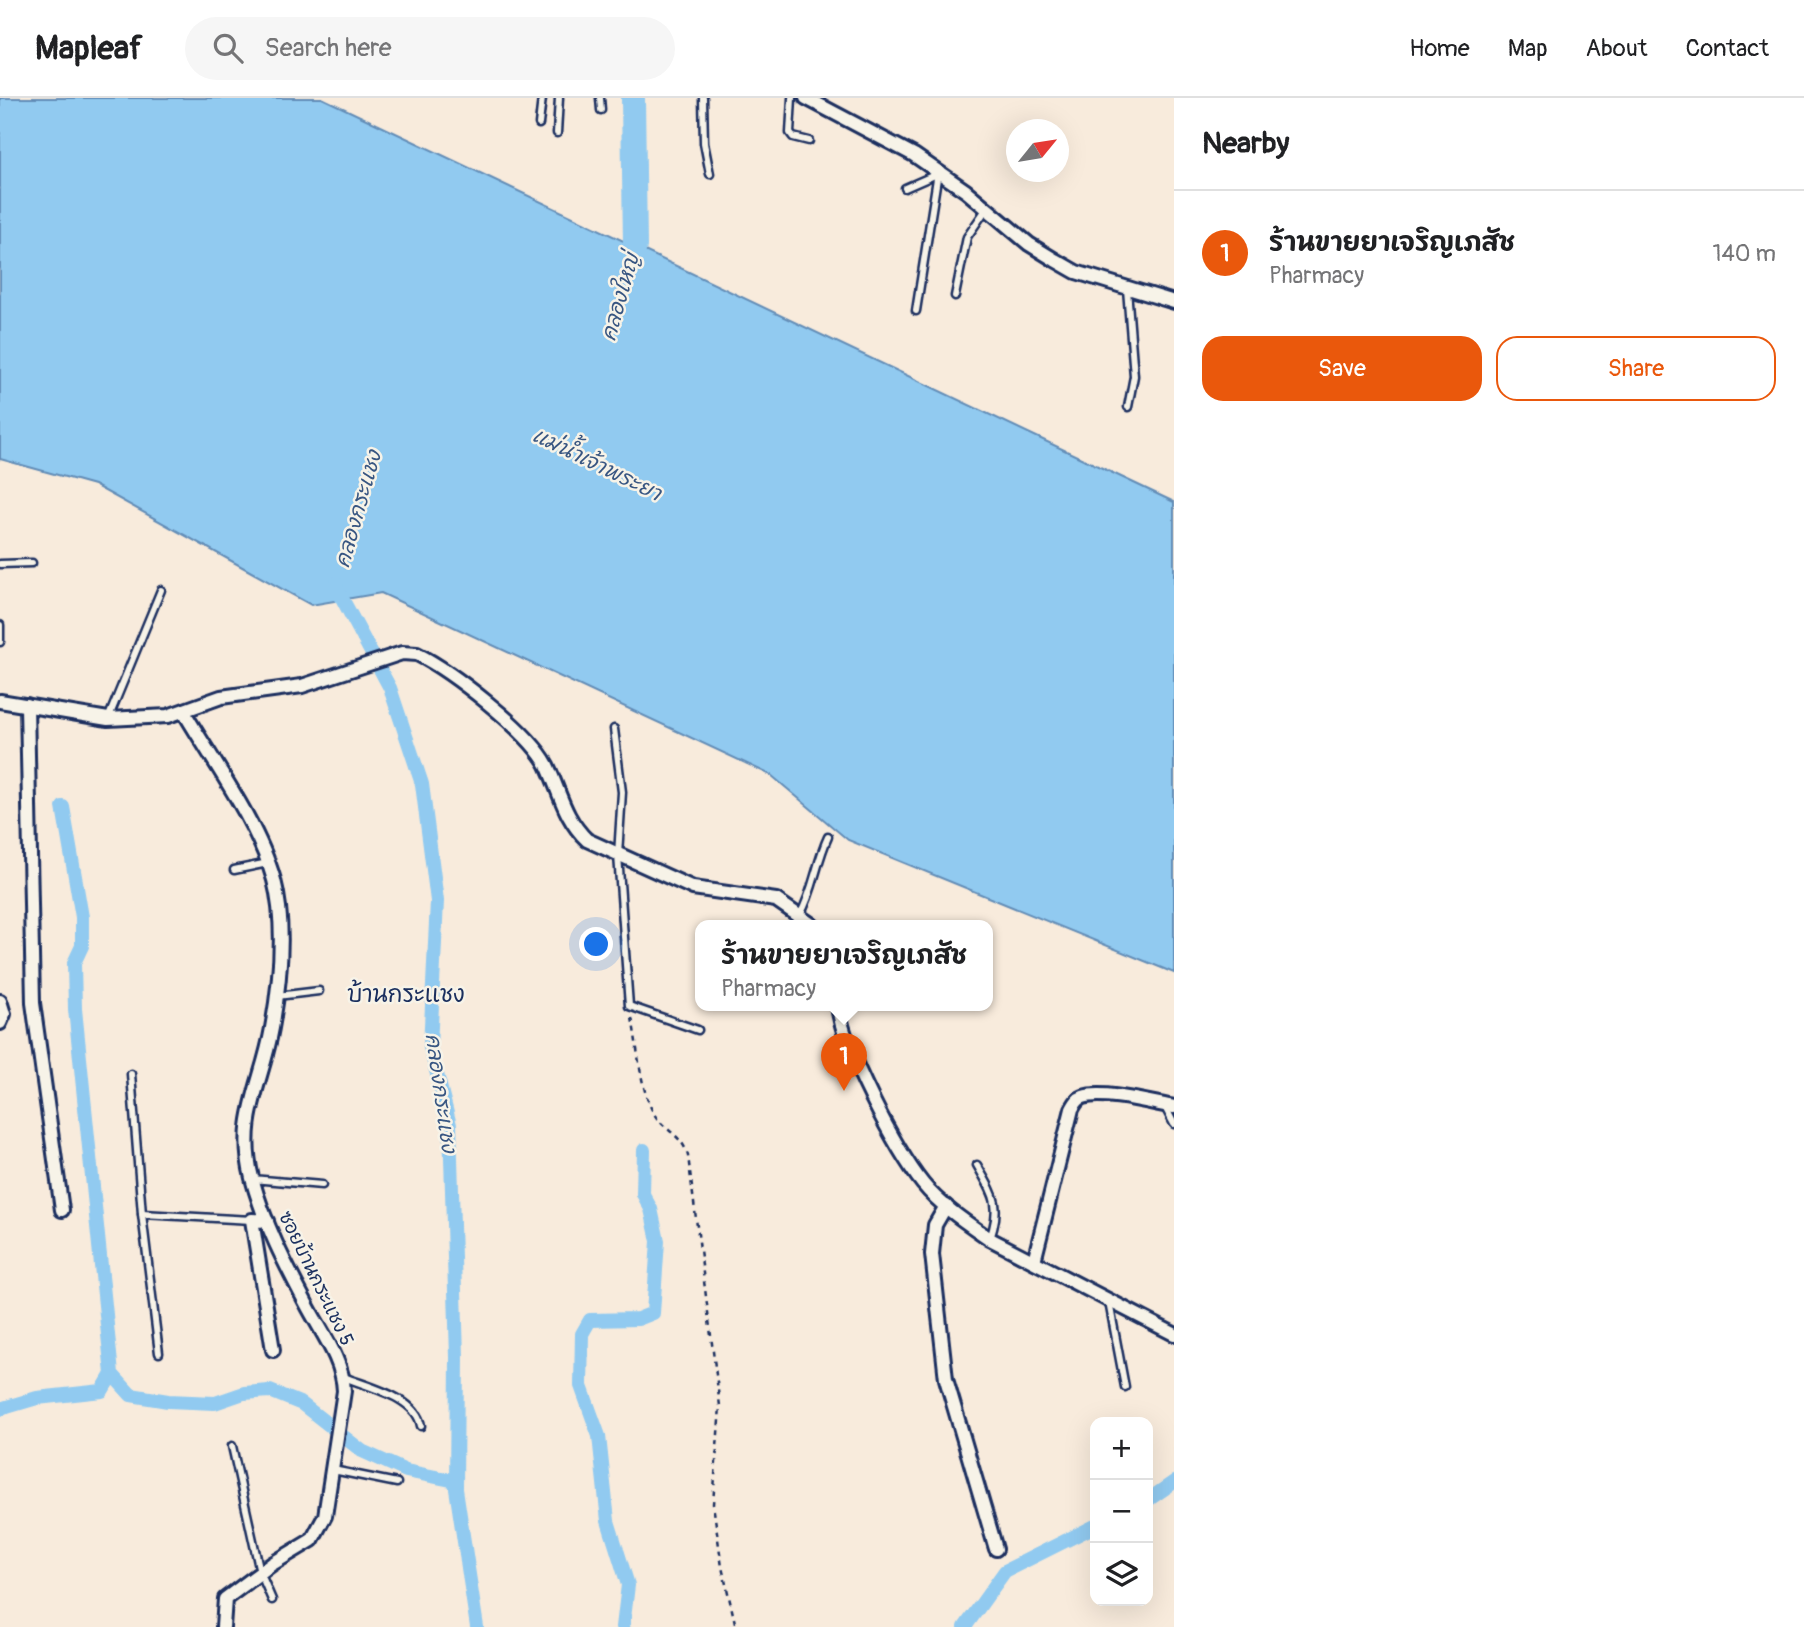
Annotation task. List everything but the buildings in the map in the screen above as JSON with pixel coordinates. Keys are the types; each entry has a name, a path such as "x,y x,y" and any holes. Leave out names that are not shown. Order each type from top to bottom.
{"street":[{"path":"806,98 938,173 987,208 1029,244 1076,272 1174,302"},
{"path":"0,701 108,719 168,716 221,697 302,686 402,653 426,659 512,722 530,741 547,766 574,828 587,840 681,884 769,898 789,906 806,920"},
{"path":"27,705 33,1003 62,1210"},
{"name":"ซอยบ้านกระแชง 5","path":"184,712 268,863 279,910 277,996 262,1076 247,1118 247,1146 253,1179 275,1243 344,1377 325,1516 319,1532 303,1546 260,1572 225,1599 223,1627"},
{"path":"0,1001 4,1014 0,1023"},
{"path":"839,1011 841,1027 849,1048 894,1137 924,1185 946,1206 990,1239 1174,1334"},
{"path":"1034,1261 1072,1110 1078,1101 1085,1096 1104,1096 1169,1106"},
{"path":"946,1206 935,1225 932,1254 946,1379 996,1549"},
{"path":"267,1221 252,1220 273,1350"}],"lane":[{"path":"540,124 542,98"},
{"path":"558,133 559,98"},
{"path":"600,98 601,110"},
{"path":"703,98 704,143 710,174"},
{"path":"792,98 790,132 793,137 809,141"},
{"path":"905,188 938,173"},
{"path":"916,311 938,173"},
{"path":"955,296 967,237 987,208"},
{"path":"1127,289 1134,376 1128,407"},
{"path":"0,564 32,563"},
{"path":"108,719 161,590"},
{"path":"0,625 0,642"},
{"path":"614,729 623,813 618,855 629,1006 698,1031"},
{"path":"800,915 811,895 817,860 828,837"},
{"path":"234,870 268,863"},
{"path":"277,996 318,991"},
{"path":"131,1074 142,1214 159,1353"},
{"path":"1169,1106 1174,1124"},
{"path":"977,1165 996,1203 998,1216 990,1239"},
{"path":"253,1179 322,1185"},
{"path":"142,1214 252,1220"},
{"path":"1109,1300 1125,1387"},
{"path":"344,1377 401,1401 415,1410 421,1426"},
{"path":"232,1446 260,1572 272,1600"},
{"path":"332,1470 397,1483"}],"path":[{"path":"629,1006 651,1109 661,1124 681,1139 688,1156 720,1406 713,1504 722,1567 736,1627"}],"water":[{"name":"แม่น้ำเจ้าพระยา","path":"0,98 322,98 1174,502 1174,973 848,840 771,775 381,593 311,605 94,485 0,459"}],"waterway":[{"name":"คลองใหญ่","path":"626,279 635,246 633,98"},
{"name":"คลองกระแชง","path":"337,583 336,587 390,688 422,784 437,901 430,1047 450,1125 457,1357 456,1489 477,1627"},
{"path":"63,807 82,917 82,946 74,963 75,1009 112,1374 131,1395 168,1401 215,1403 244,1393 270,1391 302,1404 362,1451 406,1471 456,1481"},
{"path":"623,1627 628,1585 608,1521 599,1436 581,1386 582,1334 590,1320 638,1319 653,1313 658,1241 651,1209 643,1194 644,1150"},
{"path":"0,1409 37,1398 102,1391 112,1374"},
{"path":"1153,1497 1174,1482"},
{"path":"965,1627 1005,1571 1090,1528"}],"place":[{"name":"ร้านขายยาเจริญเภสัช","path":"844,1091"}],"district":[{"name":"บ้านกระแชง","path":"406,994"}]}
